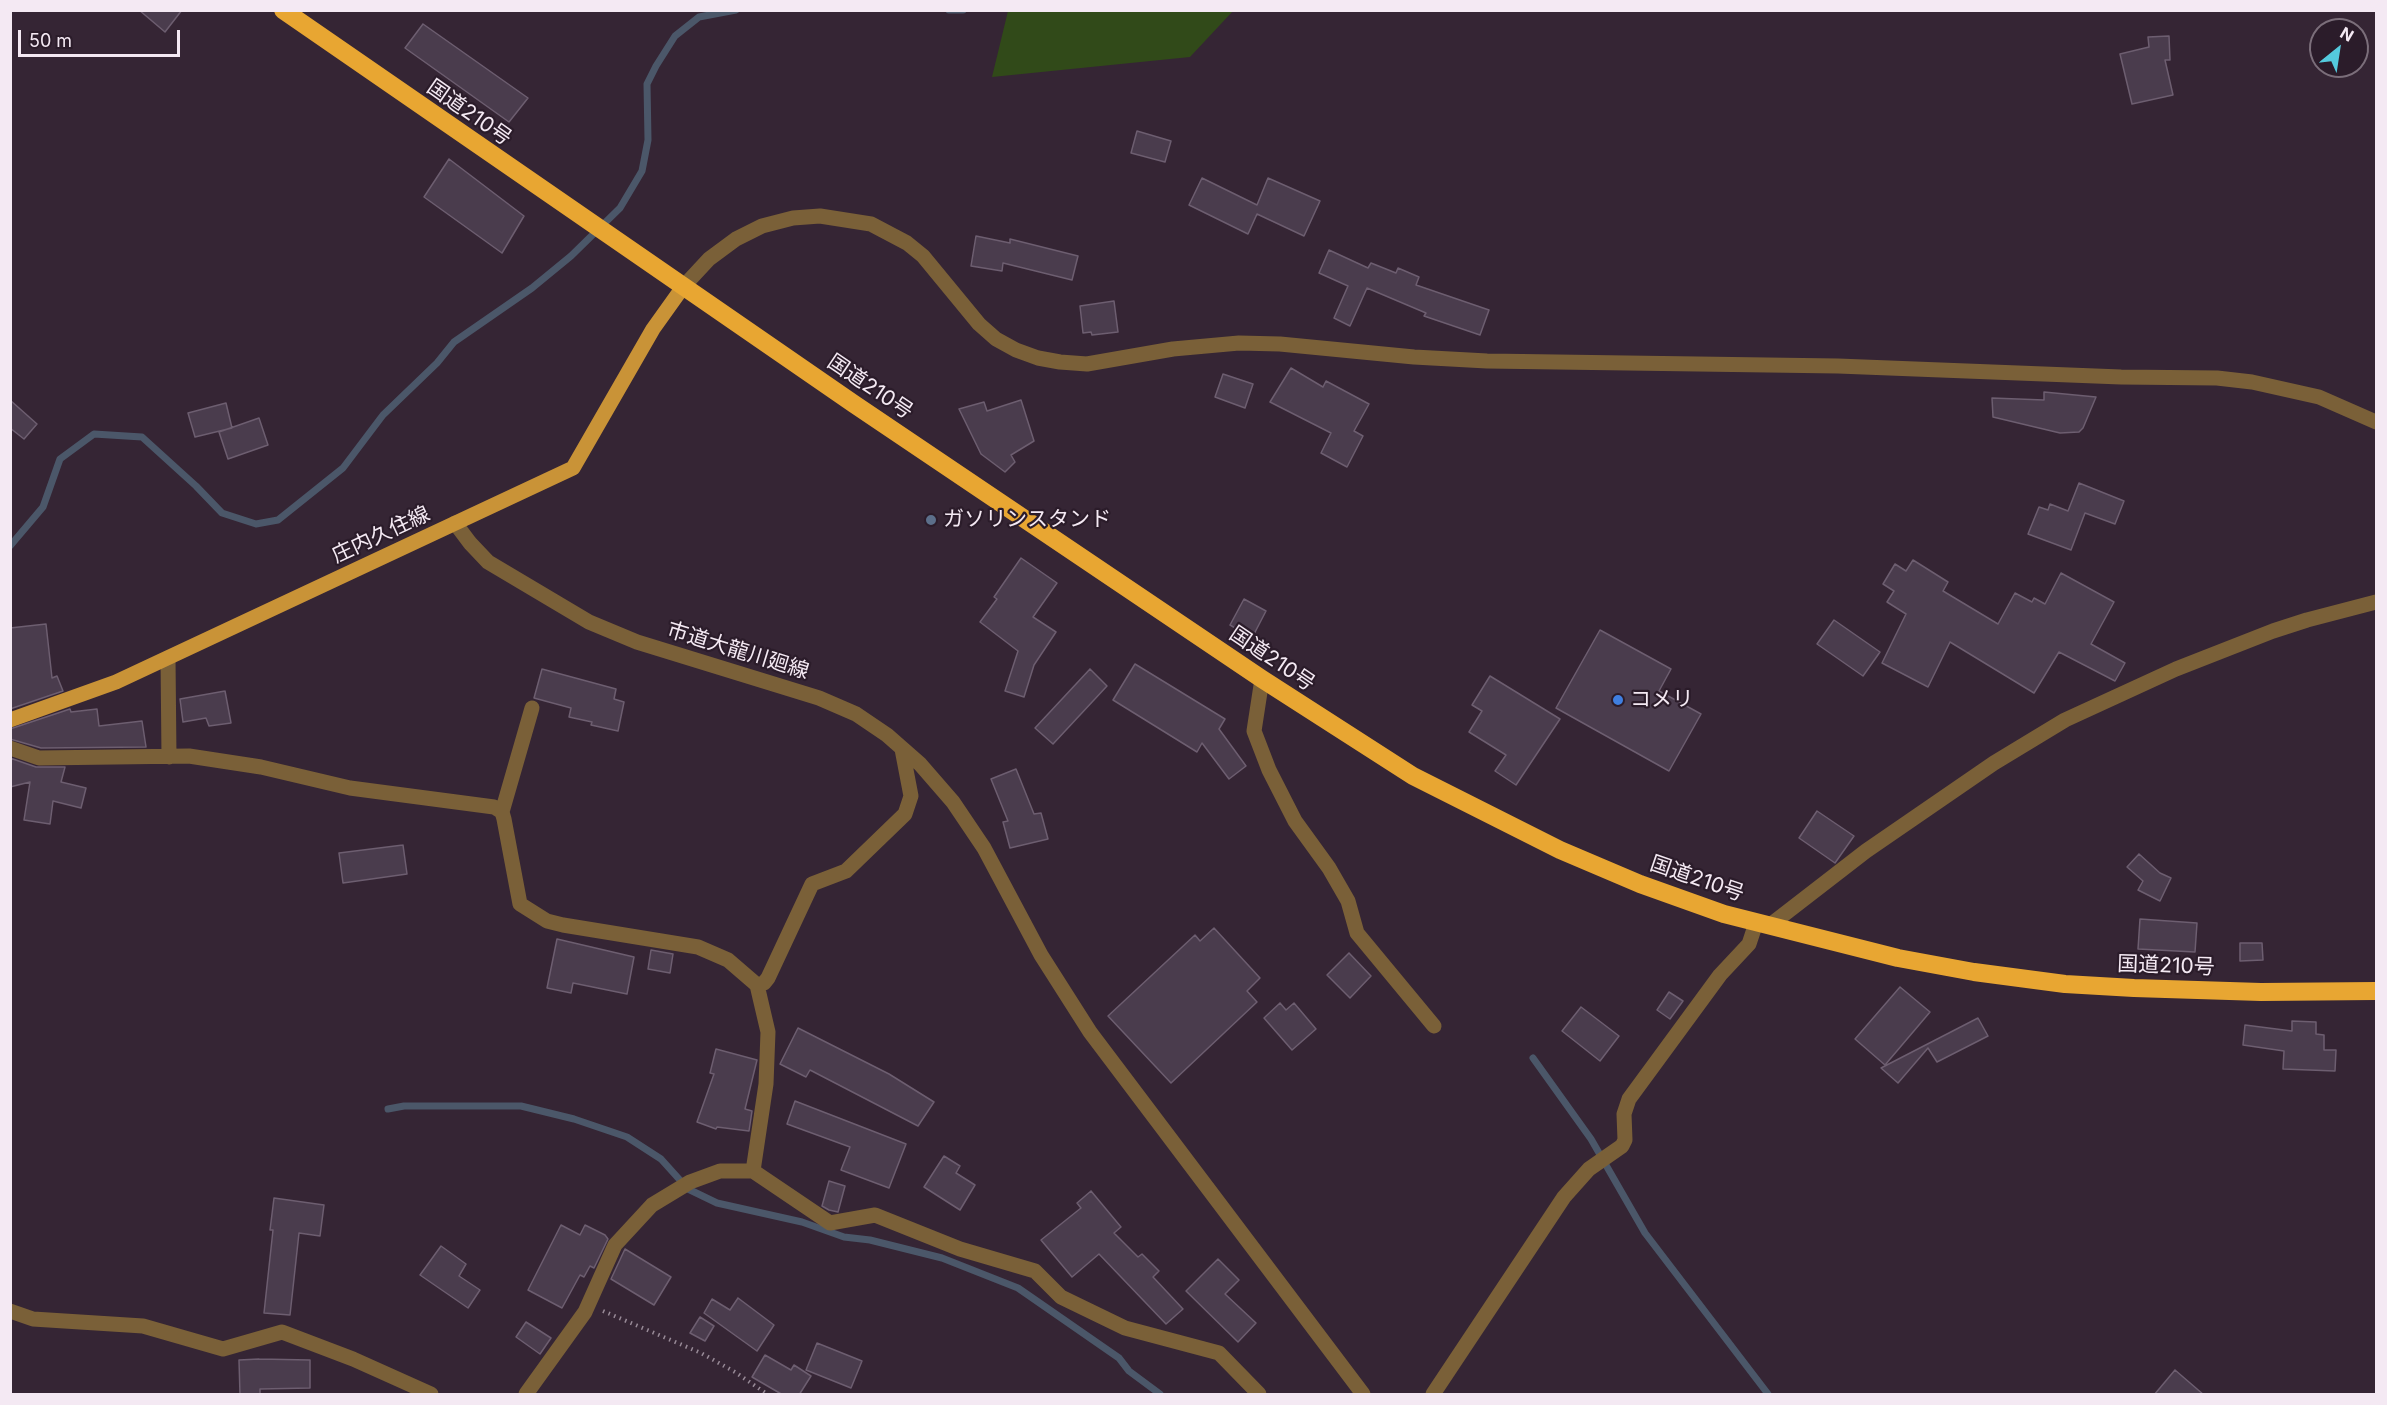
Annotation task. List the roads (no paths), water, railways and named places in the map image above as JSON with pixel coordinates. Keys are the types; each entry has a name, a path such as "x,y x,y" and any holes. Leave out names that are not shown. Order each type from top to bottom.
{"highway":[{"name":"国道210号","path":"282,10 682,286 1262,679 1413,776 1560,850 1640,884 1762,924 1898,958 1974,972 2065,984 2133,988 2260,992 2376,991"}],"main road":[{"name":"庄内久住線","path":"10,720 116,682 573,468 653,329 682,286"}],"street":[{"path":"682,286 709,259 736,238 762,226 793,218 820,216 846,218 871,224 907,243 923,256 979,324 996,339 1038,358 1087,364 1173,349 1239,343 1280,344 1414,357 1487,361 1838,366 2217,378 2252,382 2319,397 2376,422"},
{"name":"市道大龍川廻線","path":"455,524 488,562 589,622 637,642 819,698 856,714 920,764 953,802 984,848 1041,954 1090,1032 1362,1395"},
{"path":"1433,1395 1564,1197 1589,1168 1622,1146 1625,1140 1624,1114 1629,1100 1720,975 1749,944 1762,924 1994,763 2065,720 2176,669 2273,632 2328,614 2376,602"},
{"path":"168,658 169,757"},
{"path":"1262,679 1254,731 1274,781 1295,821 1329,868 1348,901 1357,933 1434,1026"},
{"path":"531,708 502,812 520,904 547,921 698,947 728,960 758,985 768,1032 766,1084 753,1171"},
{"path":"10,748 39,758 189,756 261,767 350,788 494,807 502,812"},
{"path":"758,985 764,983 768,978 812,884 846,871 905,814 911,796 902,749"},
{"path":"526,1395 585,1312 615,1245 652,1205 690,1182 720,1171 753,1171 830,1223 875,1215 960,1249 1035,1271 1061,1297 1125,1328 1219,1353 1259,1395"},
{"path":"10,1311 33,1319 143,1326 223,1350 282,1332 352,1359 431,1395"}],"waterway":[{"path":"10,546 43,507 60,459 94,434 142,437 222,513 256,524 278,520 343,468 383,415 437,363 454,342 532,288 571,256 620,208 642,171 648,140 647,84 656,66 675,36 699,17 736,10"},
{"path":"949,10 963,10"},
{"path":"1533,1058 1591,1139 1645,1233 1768,1394"},
{"path":"388,1109 404,1106 521,1106 574,1119 627,1137 661,1159 688,1189 717,1203 802,1222 844,1237 870,1240 942,1258 1018,1288 1119,1358 1129,1371 1160,1394"}],"place":[{"name":"ガソリンスタンド","path":"931,520"},
{"name":"コメリ","path":"1618,700"}]}
